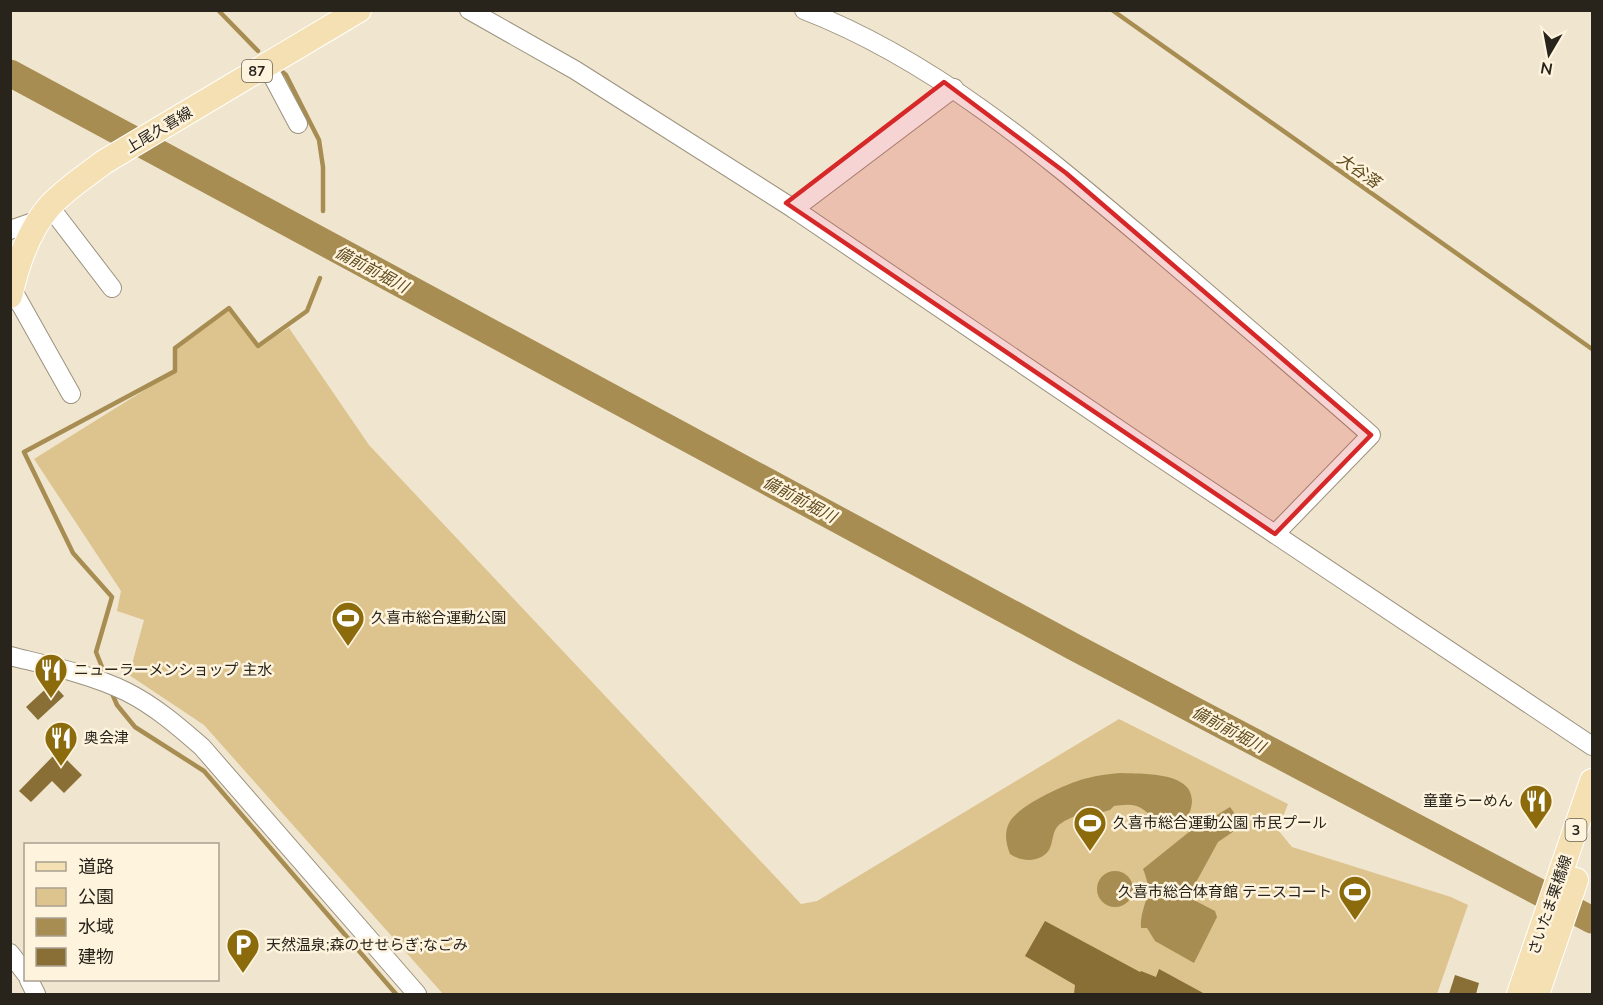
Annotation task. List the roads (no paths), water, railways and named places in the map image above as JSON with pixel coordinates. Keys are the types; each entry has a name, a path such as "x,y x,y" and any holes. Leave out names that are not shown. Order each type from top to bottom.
{"main road":[{"name":"上尾久喜線","path":"11,293 18,264 44,213 79,181 121,152 359,10"},
{"name":"さいたま栗橋線","path":"1520,994 1554,920 1567,883 1593,781"},
{"name":"さいたま栗橋線","path":"1567,883 1593,833"},
{"name":"さいたま栗橋線","path":"1537,994 1554,920"}],"street":[{"path":"469,10 575,70 790,206 1593,746"},
{"path":"804,10 840,24 949,85 1066,173 1371,435 1275,534"},
{"path":"263,67 273,78 298,124"},
{"path":"790,206 949,85"},
{"path":"10,230 44,213 112,288"},
{"path":"11,293 71,394"},
{"path":"10,656 101,681 146,703 172,721 202,747 417,994"},
{"path":"10,953 24,971"}],"water":[{"path":"1120,773 1155,775 1179,781 1187,787 1191,796 1191,808 1186,818 1177,825 1165,826 1138,806 1114,806 1110,810 1084,817 1082,813 1065,821 1057,827 1049,850 1041,857 1025,860 1010,854 1006,838 1007,827 1022,809 1069,784 1092,777"},
{"path":"1230,807 1243,825 1218,842 1188,897 1215,911 1217,917 1194,963 1155,941 1147,928 1141,928 1148,887 1143,869 1189,832"},
{"path":"1115,871 1128,876 1133,889 1128,902 1115,907 1102,902 1097,889 1102,876"}],"waterway":[{"path":"218,10 258,51"},
{"name":"大谷落","path":"1112,10 1592,349"},
{"path":"278,68 286,75 319,140 323,167 323,211"},
{"name":"備前前堀川","path":"10,73 1074,647 1592,920"},
{"path":"106,677 96,652 112,597 73,553 24,452 175,371 175,348 229,308 258,346 307,311 320,278"},
{"path":"111,691 117,705 135,727 204,771 396,994"}],"place":[{"name":"久喜市総合運動公園","path":"348,647"},
{"name":"ニューラーメンショップ 主水","path":"51,699"},
{"name":"奥会津","path":"61,767"},
{"name":"童童らーめん","path":"1536,830"},
{"name":"久喜市総合運動公園 市民プール","path":"1090,852"},
{"name":"久喜市総合体育館 テニスコート","path":"1355,921"},
{"name":"天然温泉;森のせせらぎ;なごみ","path":"243,974"}]}
